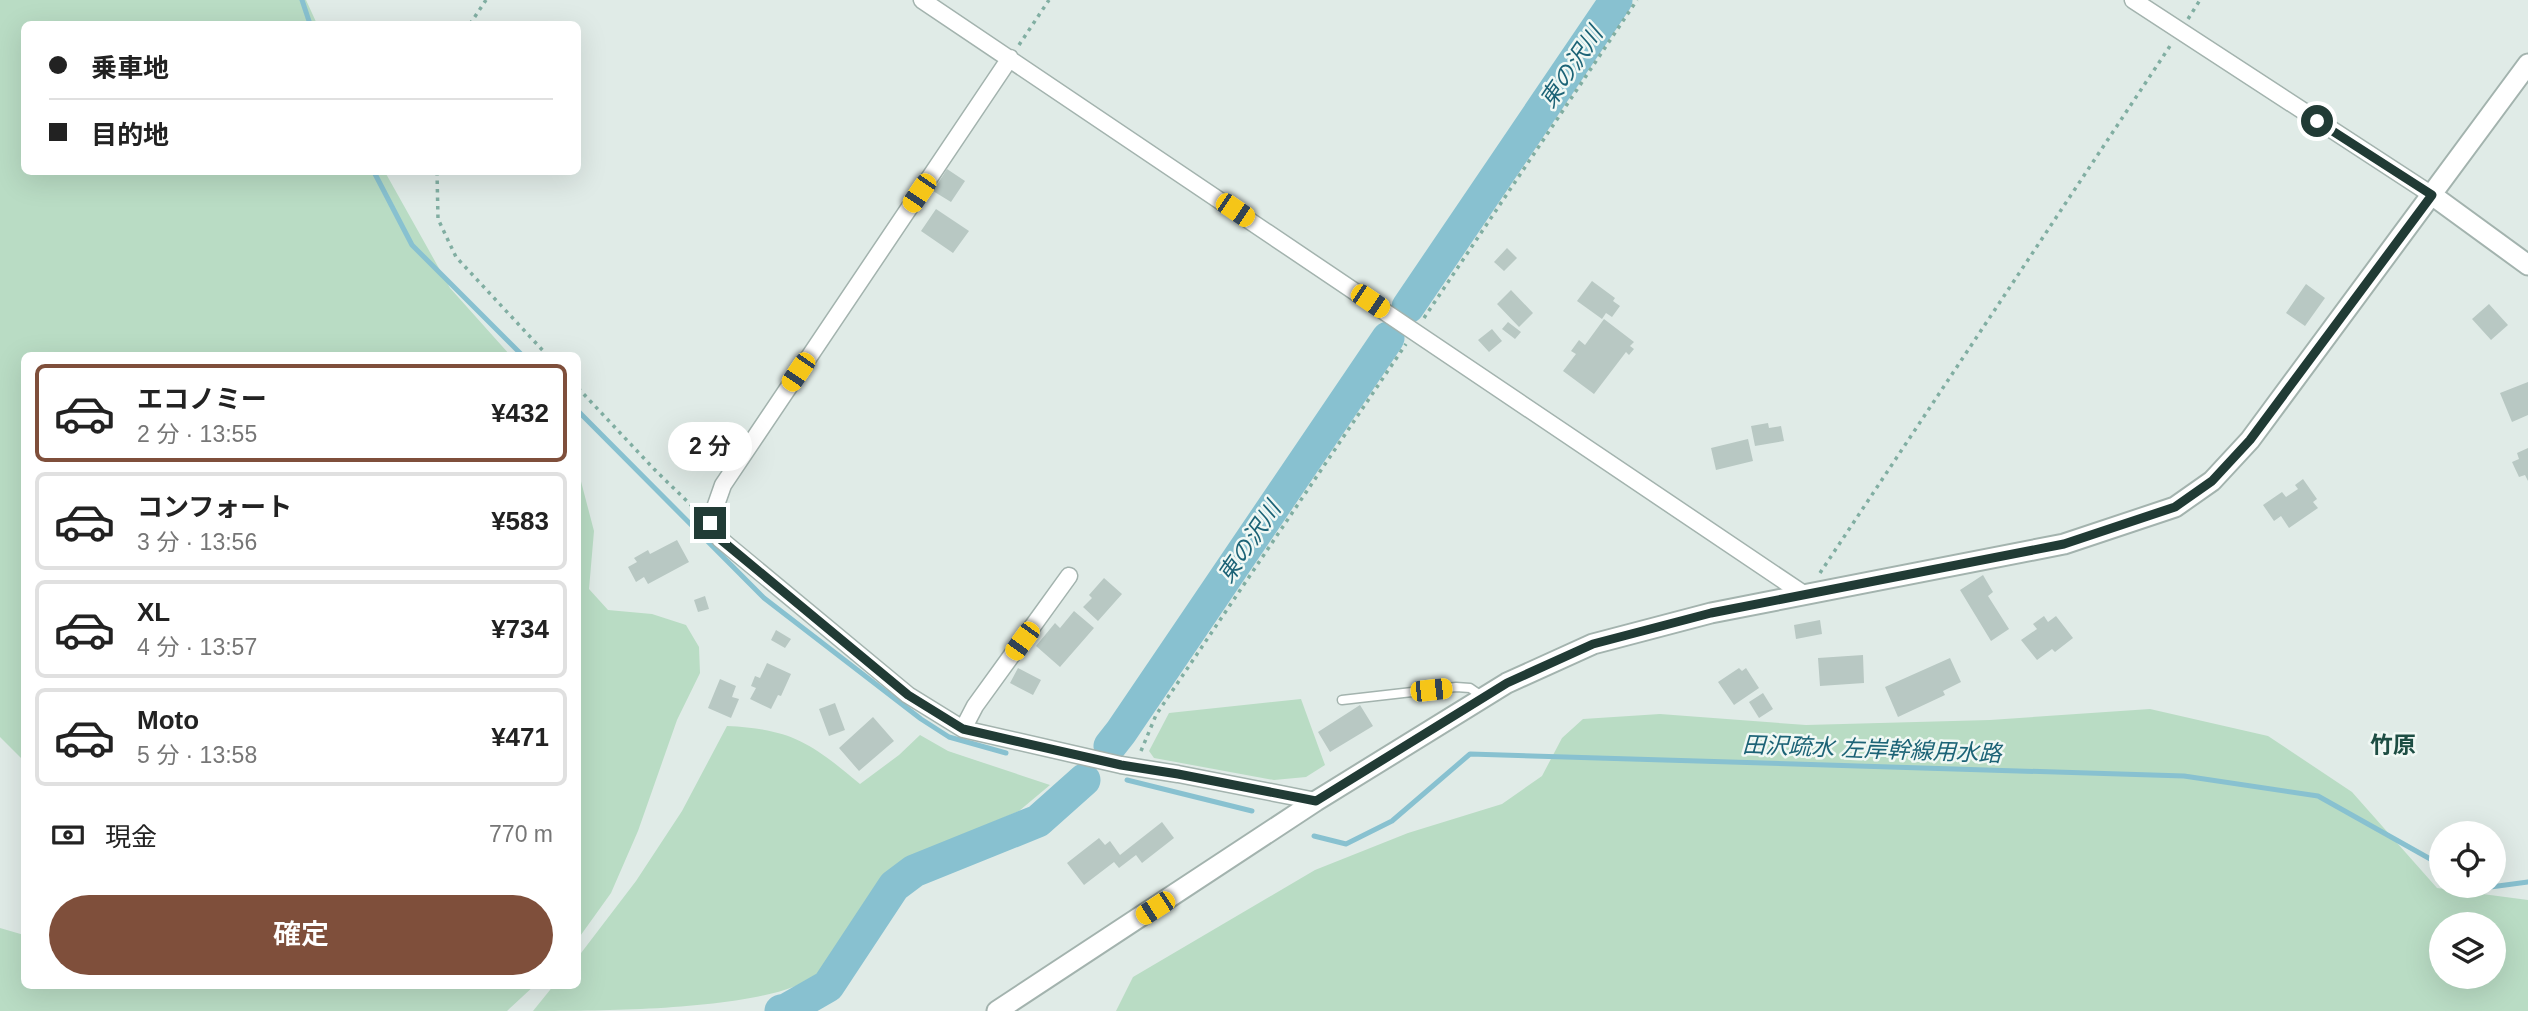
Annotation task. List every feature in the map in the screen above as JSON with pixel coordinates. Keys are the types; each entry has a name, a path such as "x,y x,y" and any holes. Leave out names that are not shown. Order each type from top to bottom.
{"street":[{"path":"922,0 1805,595"},
{"path":"2133,0 2432,195 2528,265"},
{"path":"1010,58 723,485 710,523 720,539 908,695 963,729 1134,767 1316,801"},
{"path":"997,1011 1316,801 1483,697 1507,683 1593,644 1711,613 2064,544 2175,507 2212,481 2250,440 2528,64"},
{"path":"963,729 975,706 1069,576"}],"lane":[{"path":"1342,700 1456,687 1470,688 1483,697"}],"path":[{"path":"472,21 486,0"},
{"path":"1010,58 1049,0"},
{"path":"1134,767 1156,715 1637,0"},
{"path":"1805,595 2179,31"},
{"path":"437,175 438,219 456,257 544,352"},
{"path":"581,391 653,469 710,523"}],"green space":[{"path":"0,0 306,0 316,21 21,21 21,175 387,175 450,288 507,352 21,352 21,758 0,737"},
{"path":"581,481 594,531 589,589 608,610 652,614 686,625 699,647 700,673 677,720 638,831 611,893 581,935"},
{"path":"1301,699 1325,765 1306,777 1274,780 1154,758 1149,751 1169,713"},
{"path":"2150,709 2268,736 2352,792 2429,879 2429,898 2506,897 2528,900 2528,1011 1116,1011 1133,977 1315,870 1408,833 1502,804 1542,776 1562,738 1583,719 1660,714 1806,725 1990,720"},
{"path":"727,726 768,731 800,741 828,758 860,784 899,755 920,735 948,751 1050,785 1019,811 913,856 893,870 874,889 830,961 817,975 794,987 762,996 682,1006 533,1011 551,989 581,989 581,953 636,881 682,811"},
{"path":"0,928 21,934 21,989 531,989 507,1011 0,1011"}],"building":[{"path":"947,169 965,181 951,202 933,191"},
{"path":"936,209 969,231 953,253 921,231"},
{"path":"1507,248 1517,258 1504,271 1494,262"},
{"path":"1592,281 1615,298 1613,301 1620,306 1612,317 1606,313 1602,319 1577,301"},
{"path":"2306,284 2325,298 2305,326 2286,313"},
{"path":"1511,290 1533,313 1519,327 1497,304"},
{"path":"2489,304 2508,325 2491,340 2472,319"},
{"path":"1604,319 1634,342 1630,346 1634,349 1629,355 1626,352 1594,394 1563,371 1576,354 1571,351 1579,340 1585,345"},
{"path":"1508,322 1521,332 1515,339 1502,329"},
{"path":"1492,329 1502,341 1489,352 1478,340"},
{"path":"2528,382 2528,415 2512,422 2500,393"},
{"path":"1768,423 1769,428 1781,426 1784,441 1755,446 1751,426"},
{"path":"1748,439 1753,461 1716,470 1711,448"},
{"path":"2528,448 2528,481 2525,475 2519,477 2512,462 2519,459 2517,453"},
{"path":"2303,479 2317,499 2313,502 2318,508 2289,528 2281,516 2274,521 2263,505 2282,492 2286,497 2298,489 2295,485"},
{"path":"677,540 689,562 648,584 644,577 636,582 628,567 637,562 634,558 648,550 650,554"},
{"path":"1983,575 1993,592 1988,596 2009,629 1991,641 1960,590"},
{"path":"1104,578 1122,594 1098,621 1083,607 1092,598 1089,595"},
{"path":"705,596 709,609 698,612 694,600"},
{"path":"1074,611 1094,628 1060,667 1036,646 1055,623 1060,628"},
{"path":"2044,616 2048,622 2056,616 2073,638 2055,652 2052,649 2037,660 2021,640 2037,629 2033,624"},
{"path":"1820,620 1822,634 1796,639 1794,625"},
{"path":"776,630 791,639 785,648 771,640"},
{"path":"1863,655 1864,683 1820,686 1818,658"},
{"path":"1950,658 1961,682 1943,691 1945,695 1898,717 1885,687"},
{"path":"767,663 791,674 781,696 778,695 771,709 750,699 756,688 751,686 755,676 760,678"},
{"path":"1018,668 1041,680 1033,695 1010,683"},
{"path":"1739,668 1742,671 1746,668 1759,688 1734,705 1718,682"},
{"path":"720,679 736,686 732,697 739,699 731,718 708,708"},
{"path":"1763,693 1773,709 1759,718 1749,702"},
{"path":"835,703 845,730 829,736 819,709"},
{"path":"1360,705 1373,726 1330,752 1318,732"},
{"path":"873,717 894,741 859,771 839,748"},
{"path":"1162,822 1174,838 1142,863 1136,855 1119,868 1114,862 1084,885 1067,863 1099,838 1105,845 1110,841 1120,855"}],"waterway":[{"name":"田沢疏水 左岸幹線用水路","path":"302,0 309,21"},
{"name":"東の沢川","path":"1408,307 1616,0"},
{"name":"田沢疏水 左岸幹線用水路","path":"376,175 412,245 519,352"},
{"name":"東の沢川","path":"1110,746 1388,338"},
{"name":"田沢疏水 左岸幹線用水路","path":"581,414 764,598 921,719 949,737 1006,753"},
{"name":"田沢疏水 左岸幹線用水路","path":"1314,836 1346,844 1392,821 1470,754 2184,776 2318,796 2429,858"},
{"name":"東の沢川","path":"781,1011 828,986 894,886 914,871 1038,821 1084,780"},
{"name":"田沢疏水 左岸幹線用水路","path":"1127,780 1252,811"},
{"name":"田沢疏水 左岸幹線用水路","path":"2506,885 2528,882"}],"district":[{"name":"竹原","path":"2393,745"}],"route":[{"path":"710,523 720,539 908,695 963,729 1121,765 1316,801 1507,683 1593,644 1711,613 2064,544 2175,507 2212,481 2250,440 2432,195 2317,121"}]}
